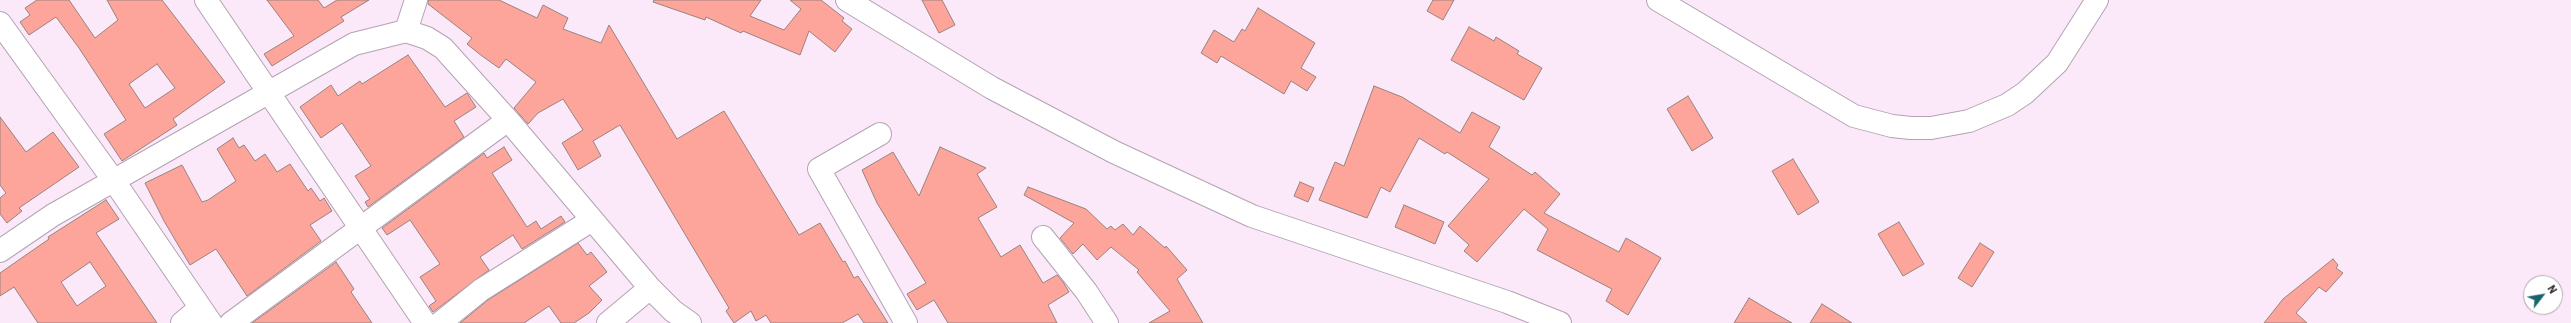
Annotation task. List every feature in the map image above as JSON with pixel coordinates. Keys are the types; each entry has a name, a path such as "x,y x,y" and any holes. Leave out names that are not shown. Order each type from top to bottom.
{"street":[{"path":"206,0 361,226 425,323"},
{"path":"406,31 416,0"},
{"path":"847,0 992,88 1114,152 1252,216 1508,302 1560,323"},
{"path":"1658,0 1854,116 1892,126 1911,128 1944,126 1969,121 2000,108 2025,93 2057,63 2097,0"},
{"path":"0,23 114,181 206,316 182,323"},
{"path":"3,243 354,44 406,31 427,38 443,48 508,120 650,288 673,311 690,323"},
{"path":"231,323 361,226 508,120"},
{"path":"880,134 819,169 906,323"},
{"path":"440,323 481,290 592,220"},
{"path":"1043,237 1086,291 1107,323"},
{"path":"608,323 650,288"}],"building":[{"path":"37,0 69,0 95,38 118,20 107,0 162,0 225,82 173,119 177,125 122,161 104,134 126,120 79,48 56,17 29,35 20,22 30,15 25,8","holes":["157,64 175,88 145,108 129,84"]},
{"path":"267,0 318,0 324,8 337,0 369,0 341,17 344,21 272,66 264,54 294,36"},
{"path":"428,0 499,0 537,18 543,5 568,18 563,29 601,43 609,25 677,139 724,111 799,235 820,223 843,262 845,261 854,278 858,276 888,323 864,323 858,314 842,323 771,323 766,315 756,321 751,311 734,323 726,311 729,308 620,125 593,141 601,156 578,170 562,143 583,130 563,99 538,113 528,124 514,108 536,82 506,59 499,68 482,56 467,44 472,38 428,4"},
{"path":"654,0 761,0 750,16 784,30 801,9 790,0 821,0 844,18 842,21 852,29 835,52 809,31 800,55 743,31 741,33 706,17 705,20 653,2"},
{"path":"922,0 942,0 955,25 939,33"},
{"path":"1433,0 1454,0 1443,20 1427,11"},
{"path":"1258,8 1315,43 1301,68 1316,77 1307,91 1291,81 1284,94 1221,56 1217,63 1201,53 1214,30 1234,42 1242,29 1245,31"},
{"path":"1469,27 1494,41 1496,37 1519,51 1517,54 1542,68 1524,100 1451,60"},
{"path":"408,55 445,107 467,93 476,107 454,121 464,137 368,207 365,202 370,199 355,176 371,166 342,123 321,138 300,107 331,85 338,96 360,81 362,84"},
{"path":"1374,86 1402,97 1460,133 1472,112 1500,127 1489,147 1532,175 1535,172 1560,194 1544,213 1619,252 1626,238 1661,258 1628,315 1606,301 1612,289 1537,250 1548,229 1524,209 1477,262 1464,251 1469,245 1448,226 1489,179 1447,152 1445,154 1419,138 1390,192 1381,187 1367,218 1319,200 1335,162 1344,166"},
{"path":"1688,96 1713,138 1692,151 1667,109"},
{"path":"0,117 26,152 53,132 79,167 19,208 22,211 7,223 0,214 0,198 6,193 0,185"},
{"path":"233,138 239,148 244,145 255,161 265,154 277,172 290,164 308,191 311,188 320,201 324,198 332,211 310,225 321,241 247,296 216,249 190,265 164,221 145,183 182,165 202,202 208,200 236,181 217,149"},
{"path":"504,147 512,160 492,173 527,227 536,221 541,229 561,216 565,222 522,249 513,235 480,257 489,270 433,312 429,306 436,301 420,277 440,264 410,220 387,235 382,228 484,153 487,158"},
{"path":"940,147 986,168 977,174 997,207 978,218 1001,257 1020,245 1043,283 1057,275 1063,282 1069,292 1048,305 1057,323 948,323 934,300 917,310 907,294 926,283 877,203 862,170 893,152 919,196"},
{"path":"1793,159 1819,202 1798,215 1772,171"},
{"path":"1300,182 1314,188 1308,202 1294,196"},
{"path":"1028,187 1086,209 1107,229 1111,226 1115,230 1123,224 1133,235 1140,226 1165,248 1166,246 1187,270 1177,279 1203,323 1149,323 1170,311 1137,272 1139,270 1111,247 1097,260 1083,244 1073,254 1060,238 1074,223 1024,195"},
{"path":"106,200 119,219 96,233 157,323 38,323 14,287 0,296 0,273 49,239 48,237","holes":["90,262 106,286 77,306 61,282"]},
{"path":"1404,205 1444,222 1435,244 1395,227"},
{"path":"1899,222 1924,264 1903,276 1878,234"},
{"path":"578,243 587,255 591,252 607,272 589,286 602,300 589,313 574,323 561,323 549,306 524,323 460,323 488,300"},
{"path":"1980,243 1994,252 1972,287 1958,278"},
{"path":"2333,259 2338,265 2336,268 2343,273 2326,292 2319,287 2296,313 2307,323 2264,323 2283,299"},
{"path":"336,262 354,289 351,292 372,323 252,323"},
{"path":"1749,298 1769,310 1792,323 1734,323"},
{"path":"1822,304 1852,323 1810,323"}]}
